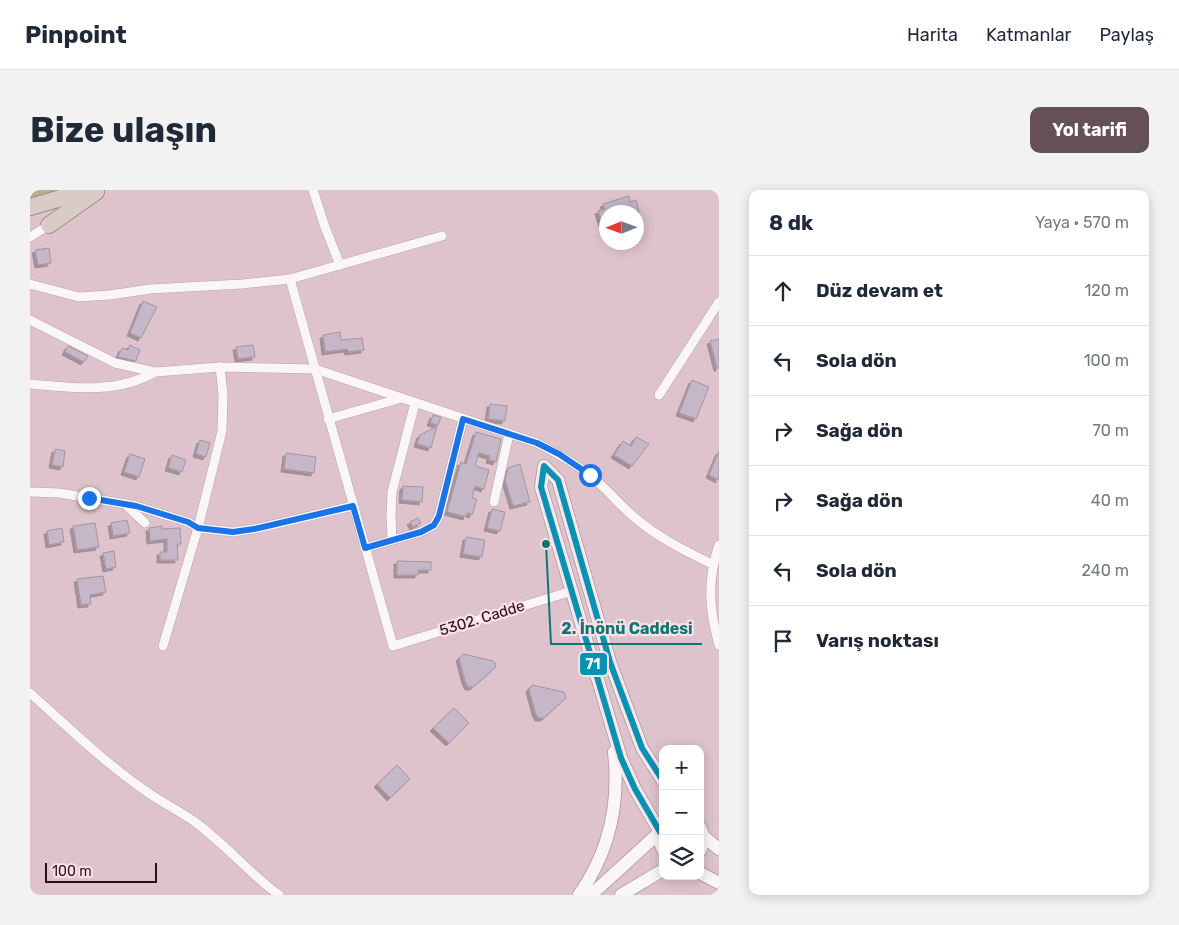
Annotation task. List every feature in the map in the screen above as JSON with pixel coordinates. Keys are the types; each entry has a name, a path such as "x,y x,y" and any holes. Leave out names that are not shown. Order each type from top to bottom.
{"highway":[{"path":"30,207 88,190"},
{"path":"49,225 99,190"}],"main road":[{"path":"659,774 639,742 610,662 558,480 544,466 541,487 612,727 628,775 659,827"},
{"path":"572,590 588,585"},
{"path":"579,895 597,865 609,833 615,804 616,768 612,727"},
{"path":"591,895 659,832"},
{"path":"704,833 719,849"},
{"path":"621,895 659,872"},
{"path":"704,875 719,883"}],"street":[{"path":"314,190 325,227 340,265"},
{"path":"30,237 49,225"},
{"path":"30,284 78,297 110,295 150,289 242,284 290,279 442,236"},
{"path":"290,279 365,548 421,532 434,525 437,520 463,419"},
{"path":"659,395 719,302"},
{"path":"30,320 115,363 155,372 220,366 315,369 537,443 559,454 590,475 648,528 683,550 712,564"},
{"path":"164,646 198,528 222,431 223,394 220,366"},
{"path":"30,384 77,388 110,387 143,379 155,372"},
{"path":"328,419 402,398"},
{"path":"392,540 392,492 415,403"},
{"path":"494,502 508,434"},
{"path":"30,492 59,493 136,506 188,522 198,528 220,531 244,531 353,506"},
{"path":"125,504 146,523"},
{"path":"719,545 712,564 711,610 719,645"},
{"name":"5302. Cadde","path":"365,548 393,646 572,590"},
{"path":"30,693 110,763 150,794 195,822 259,880 279,895"}],"shaded area":[{"path":"30,190 66,190 30,201"}],"building":[{"path":"629,196 630,202 636,200 637,205 603,205"},
{"path":"49,248 51,263 38,265 35,250"},
{"path":"143,301 157,307 141,338 130,333"},
{"path":"340,332 341,340 362,338 364,350 348,352 347,349 325,352 323,335"},
{"path":"719,339 719,368 717,368 710,341"},
{"path":"130,345 140,350 136,361 118,357 122,348 128,350"},
{"path":"253,345 255,357 238,359 236,347"},
{"path":"68,346 88,356 84,362 65,352"},
{"path":"692,380 709,387 696,419 679,413"},
{"path":"490,404 507,406 505,421 488,419"},
{"path":"433,415 441,417 438,425 430,423"},
{"path":"437,426 431,448 417,444 420,435"},
{"path":"476,432 501,439 496,462 489,460 490,456 479,453 475,466 489,470 484,489 475,486 472,498 477,499 472,515 467,513 466,517 447,512 461,462 466,464"},
{"path":"636,437 649,444 632,466 614,455 623,441 631,446"},
{"path":"200,440 210,443 206,457 196,454"},
{"path":"55,449 65,451 63,467 52,465"},
{"path":"719,451 719,480 709,475"},
{"path":"286,453 316,457 314,473 284,469"},
{"path":"130,454 145,459 139,477 124,472"},
{"path":"172,455 186,460 182,472 168,468"},
{"path":"520,464 530,502 513,506 505,480 508,468"},
{"path":"403,486 423,487 422,502 402,500"},
{"path":"492,509 505,512 500,531 487,528"},
{"path":"418,518 421,523 413,527 410,522"},
{"path":"127,520 130,533 113,536 111,523"},
{"path":"95,523 99,547 77,550 73,526"},
{"path":"162,526 162,529 180,528 181,544 177,544 178,560 160,560 160,552 167,552 167,539 150,541 149,528"},
{"path":"62,528 64,542 49,545 47,531"},
{"path":"466,537 485,540 482,557 463,554"},
{"path":"114,551 116,567 106,569 103,553"},
{"path":"397,561 431,562 431,570 418,570 418,575 397,575"},
{"path":"103,576 106,592 90,595 91,604 81,605 77,579"},
{"path":"463,654 493,661 496,664 495,668 473,687 468,687 459,658"},
{"path":"532,685 564,692 566,698 544,718 538,718 529,689"},
{"path":"454,708 469,723 449,743 433,728"},
{"path":"397,765 410,779 390,798 377,784"}],"transit line":[{"name":"71","path":"659,775 642,748 610,662 558,480 544,466 541,487 621,758 635,789 659,830"}],"place":[{"name":"2. İnönü Caddesi","path":"546,544"}],"route":[{"path":"89,498 136,506 188,522 198,528 233,532 254,529 353,506 365,548 421,532 434,525 439,516 463,419 537,443 559,454 590,475"}]}
